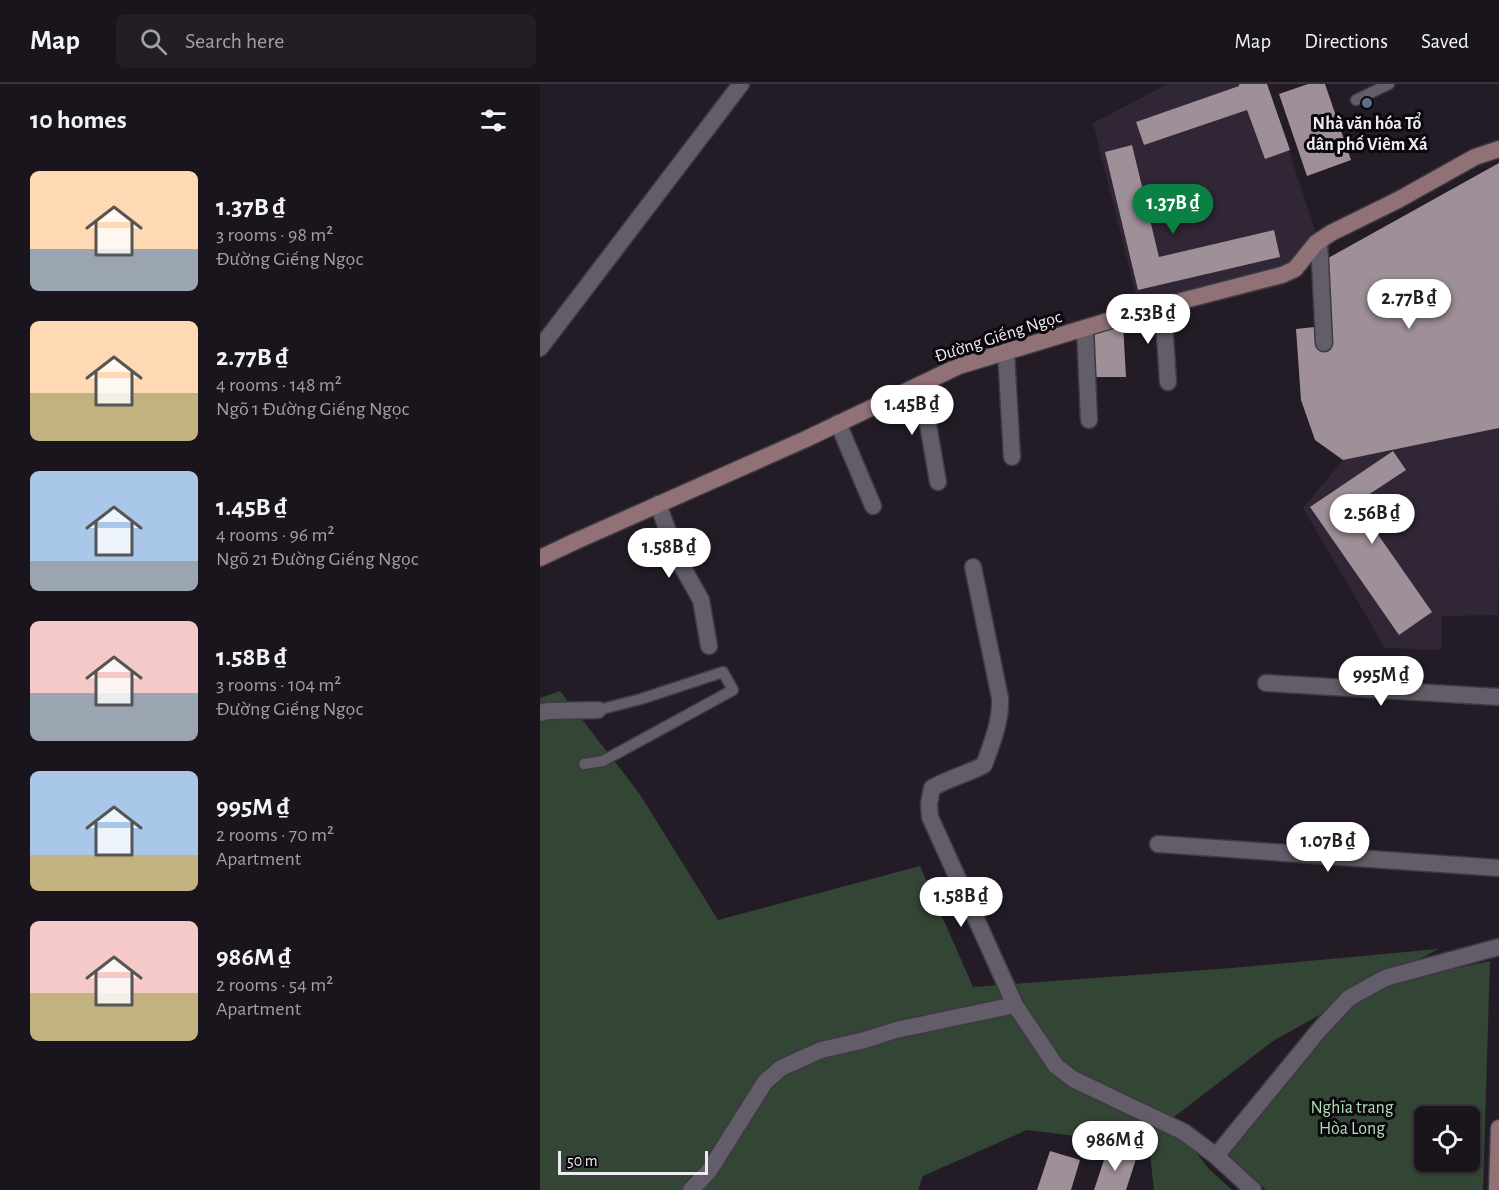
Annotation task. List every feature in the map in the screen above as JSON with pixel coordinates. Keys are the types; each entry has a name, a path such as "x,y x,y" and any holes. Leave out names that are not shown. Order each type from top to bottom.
{"main road":[{"name":"Đường Giếng Ngọc","path":"540,558 959,366 1163,306 1282,275 1295,268 1318,241 1475,157 1499,149"},
{"path":"1497,1190 1499,1128"}],"street":[{"path":"540,348 741,84"},
{"path":"1318,241 1324,343"},
{"path":"1163,306 1168,382"},
{"path":"1085,328 1089,420"},
{"path":"1006,352 1012,458"},
{"path":"921,384 938,482"},
{"path":"838,423 873,506"},
{"path":"658,504 678,559 701,600 709,646"},
{"path":"973,567 1001,711 984,765 945,780 932,789 929,804 930,817 1015,1005 1056,1066 1073,1079 1184,1132 1216,1156 1253,1190"},
{"path":"1266,683 1499,697"},
{"path":"540,713 598,710"},
{"path":"1158,844 1499,868"},
{"path":"1216,1156 1320,1029 1349,998 1385,978 1499,947"},
{"path":"691,1190 710,1171 765,1082 781,1068 821,1050 896,1030 1015,1005"}],"lane":[{"path":"1356,100 1389,84"},
{"path":"584,764 603,761 733,690 723,672 641,699 598,710"}],"shaded area":[{"path":"1168,84 1267,84 1316,233 1287,268 1138,303 1093,123"},
{"path":"1499,428 1498,615 1442,616 1441,650 1385,648 1303,508 1343,460"}],"green space":[{"path":"560,691 639,793 718,920 920,866 973,987 1231,968 1438,949 1273,1041 1170,1120 1210,1170 1232,1190 1154,1190 1149,1145 1027,1130 923,1176 918,1190 540,1190 540,698"},
{"name":"Nghĩa trang Hòa Long","path":"1490,961 1483,1190 1266,1190 1229,1155 1330,1029 1354,1005 1390,982"}],"building":[{"path":"1239,84 1267,84 1290,150 1265,159 1247,110 1144,145 1136,122 1239,86"},
{"path":"1308,84 1325,84 1351,160 1307,176 1279,94"},
{"path":"1132,145 1159,257 1274,230 1280,257 1138,290 1105,152"},
{"path":"1499,163 1499,428 1343,460 1315,440 1301,400 1296,329 1324,326 1321,262"},
{"path":"1123,324 1126,377 1091,377 1089,331"},
{"path":"1393,451 1406,470 1356,503 1432,612 1399,635 1310,507"},
{"path":"1050,1151 1080,1160 1071,1190 1037,1190"},
{"path":"1107,1151 1136,1159 1126,1190 1094,1190"}],"place":[{"name":"Nhà văn hóa Tổ dân phố Viêm Xá","path":"1367,103"}]}
